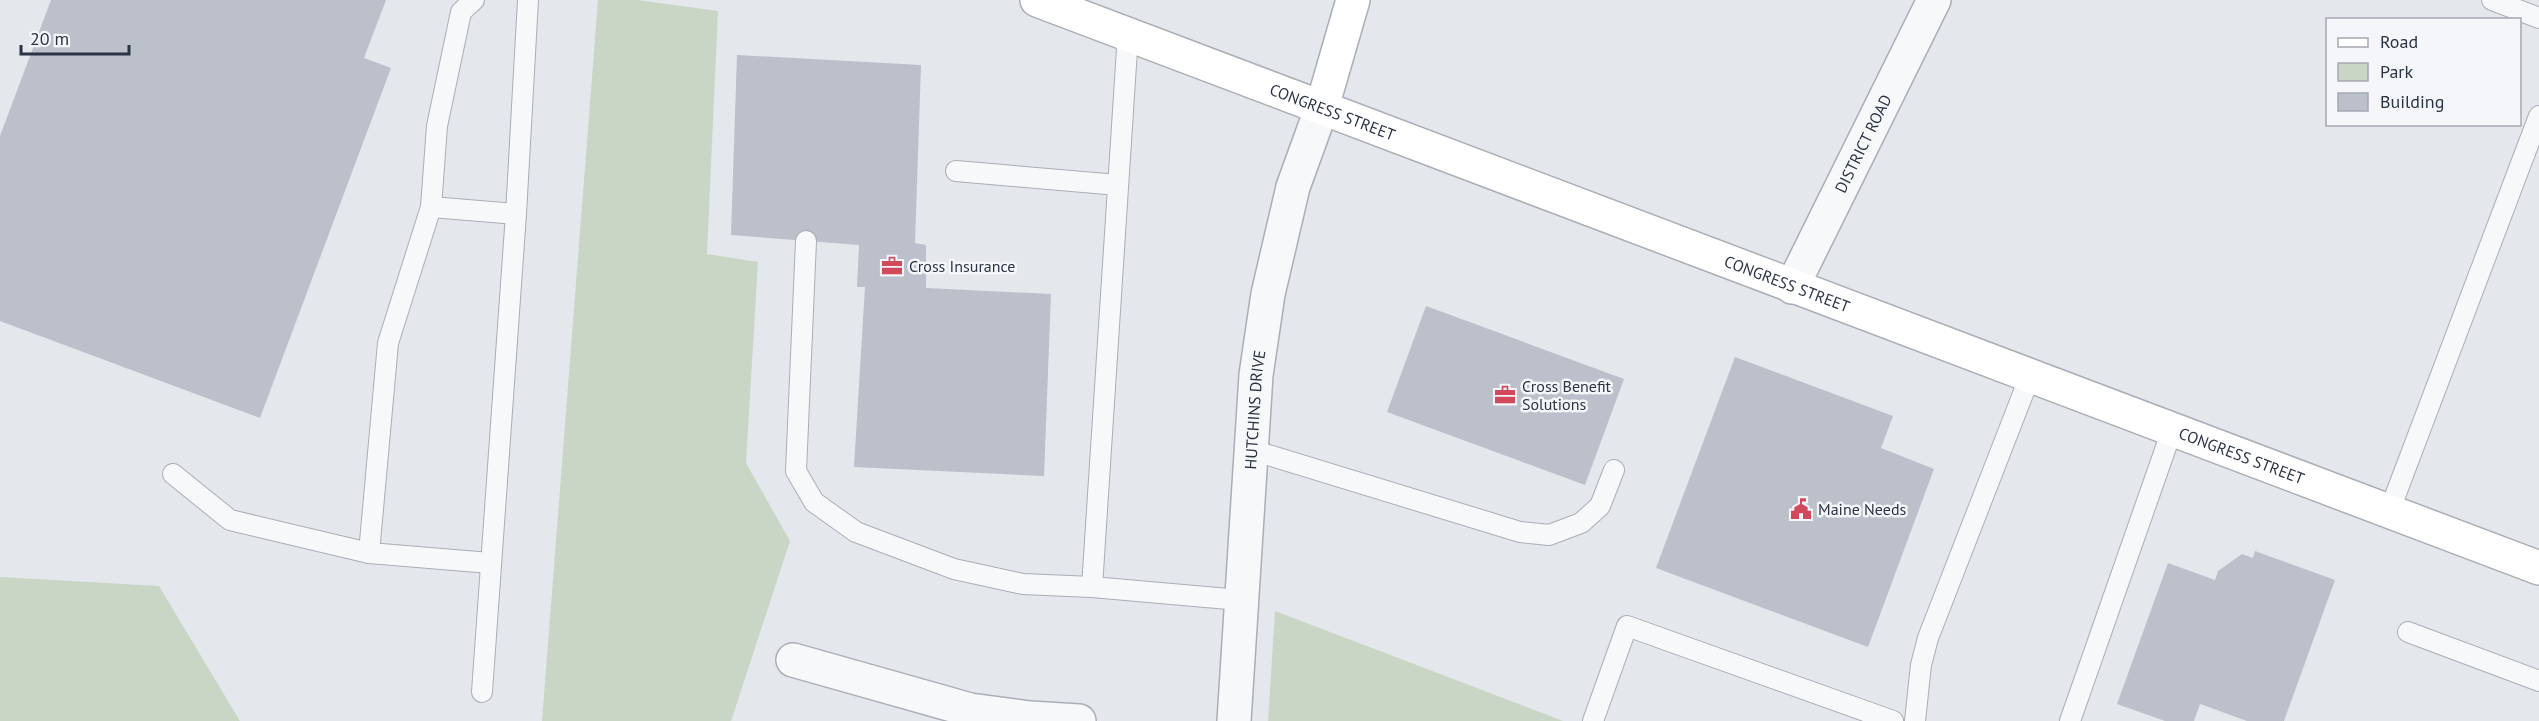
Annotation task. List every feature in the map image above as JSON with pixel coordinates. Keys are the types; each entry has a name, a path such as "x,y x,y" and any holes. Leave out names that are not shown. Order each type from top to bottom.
{"main road":[{"name":"CONGRESS STREET","path":"1037,0 2539,568"},
{"path":"1322,107 1353,0"}],"street":[{"name":"DISTRICT ROAD","path":"1792,287 1934,0"},
{"name":"HUTCHINS DRIVE","path":"1234,721 1240,600 1257,375 1268,294 1293,187 1322,107"},
{"path":"794,660 970,710 1030,718 1079,721"}],"lane":[{"path":"369,553 388,343 431,207 437,126 449,59 461,12 474,0"},
{"path":"482,692 516,214 528,0"},
{"path":"2492,0 2539,18"},
{"path":"1092,587 1128,34"},
{"path":"2389,512 2539,116"},
{"path":"956,171 1118,185"},
{"path":"431,207 516,214"},
{"path":"806,241 796,471 814,502 856,532 954,568 1023,584 1092,587 1240,600"},
{"path":"1914,721 1921,665 1928,638 2030,376"},
{"path":"2070,721 2172,430"},
{"path":"1252,450 1520,532 1550,535 1581,523 1600,506 1614,470"},
{"path":"173,474 230,520 369,553 490,563"},
{"path":"1593,721 1628,626 1893,721"},
{"path":"2408,632 2539,681"}],"green space":[{"path":"598,0 637,0 718,11 707,254 758,262 746,463 790,541 731,721 542,721"},
{"path":"0,577 159,586 240,721 0,721"},
{"path":"1275,611 1563,721 1268,721"}],"building":[{"path":"51,0 386,0 364,58 391,68 260,418 0,321 0,136"},
{"name":"Cross Insurance","path":"737,55 921,65 915,243 926,245 926,288 1051,294 1044,476 854,467 865,287 857,287 859,245 731,235"},
{"name":"Cross Benefit Solutions","path":"1426,306 1624,379 1585,485 1387,412"},
{"path":"1735,357 1893,416 1881,448 1934,469 1868,647 1656,568"},
{"path":"2255,551 2335,580 2284,721 2247,721 2200,704 2194,721 2165,721 2117,704 2168,563 2215,580 2218,571 2242,554 2253,558"}],"place":[{"name":"Cross Insurance","path":"892,266"},
{"name":"Cross Benefit Solutions","path":"1505,395"},
{"name":"Maine Needs","path":"1801,509"}]}
